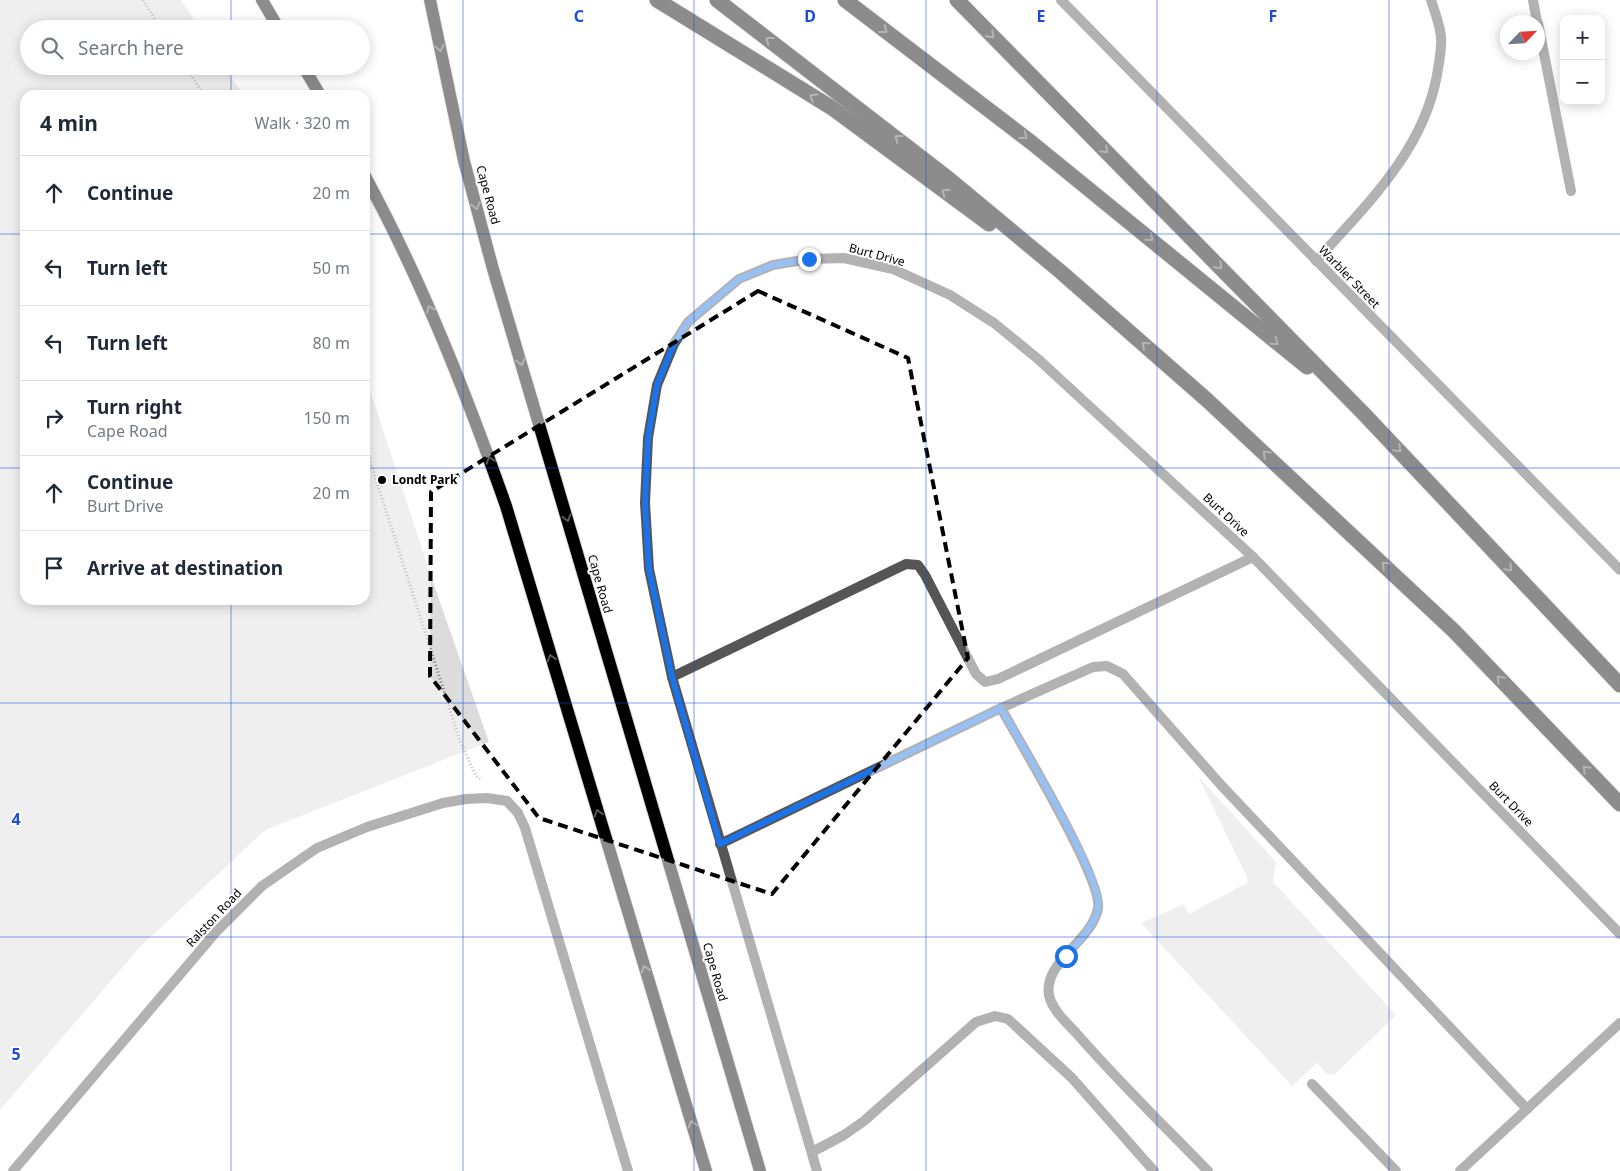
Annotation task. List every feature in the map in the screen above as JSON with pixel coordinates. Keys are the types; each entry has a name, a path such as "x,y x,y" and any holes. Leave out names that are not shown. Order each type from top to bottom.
{"highway":[{"path":"658,0 832,108 1097,304"},
{"path":"717,0 911,148 1097,304 1250,439 1454,631 1620,804"},
{"path":"845,0 1039,149 1364,414"},
{"path":"957,0 1364,414 1620,685"}],"main road":[{"path":"262,0 274,20"},
{"name":"Cape Road","path":"430,0 460,142 493,270 760,1171"},
{"path":"308,75 317,90"},
{"path":"370,186 439,330 474,415 506,506 706,1171"}],"street":[{"name":"Warbler Street","path":"1062,0 1620,570"},
{"path":"1316,261 1398,168 1420,131 1433,96 1439,63 1441,38 1431,0"},
{"path":"1533,0 1536,15"},
{"path":"1544,60 1571,191"},
{"name":"Burt Drive","path":"672,677 649,569 645,503 648,438 657,385 674,344 688,322 739,279 773,265 809,259 844,258 893,269 950,295 994,323 1038,359 1253,556 1620,934"},
{"path":"817,1171 672,677 906,564 918,565 925,575 976,674 985,682 998,680 1253,556"},
{"path":"720,844 1001,708 1093,667 1107,666 1123,674 1221,785 1527,1109"},
{"path":"1001,708 1076,846 1097,894 1098,908 1090,925 1080,941 1054,971 1048,986 1049,996 1054,1008 1100,1061 1208,1171"},
{"name":"Ralston Road","path":"13,1171 216,932 262,886 317,848 367,827 443,803 488,798 508,801"},
{"path":"508,801 518,813 525,828 628,1171"},
{"path":"812,1152 844,1135 864,1121 976,1022 989,1017 1002,1016 1019,1028 1072,1078 1154,1171"},
{"path":"1460,1171 1620,1023"},
{"path":"1312,1084 1396,1171"}],"path":[{"path":"143,0 155,20"},
{"path":"191,75 201,90"},
{"path":"370,461 460,741 476,776 508,801"}],"highlighted area":[{"path":"758,291 908,358 968,658 772,894 539,818 430,676 431,492"}],"shaded area":[{"name":"Londt Park","path":"0,0 181,0 194,20 20,20 20,75 230,75 240,90 20,90 20,605 370,605 370,390 434,585 489,742 265,830 140,947 0,1110"},
{"path":"1198,776 1276,862 1273,882 1396,1015 1334,1075 1327,1074 1317,1063 1292,1086 1141,923 1184,904 1189,914 1247,883 1247,877"}],"place":[{"name":"Londt Park","path":"382,480"}],"route":[{"path":"809,259 773,265 739,279 688,322 674,344 657,385 648,438 645,503 649,569 672,677 720,844 1001,708 1076,846 1097,894 1098,908 1090,925 1080,941 1066,956"}]}
